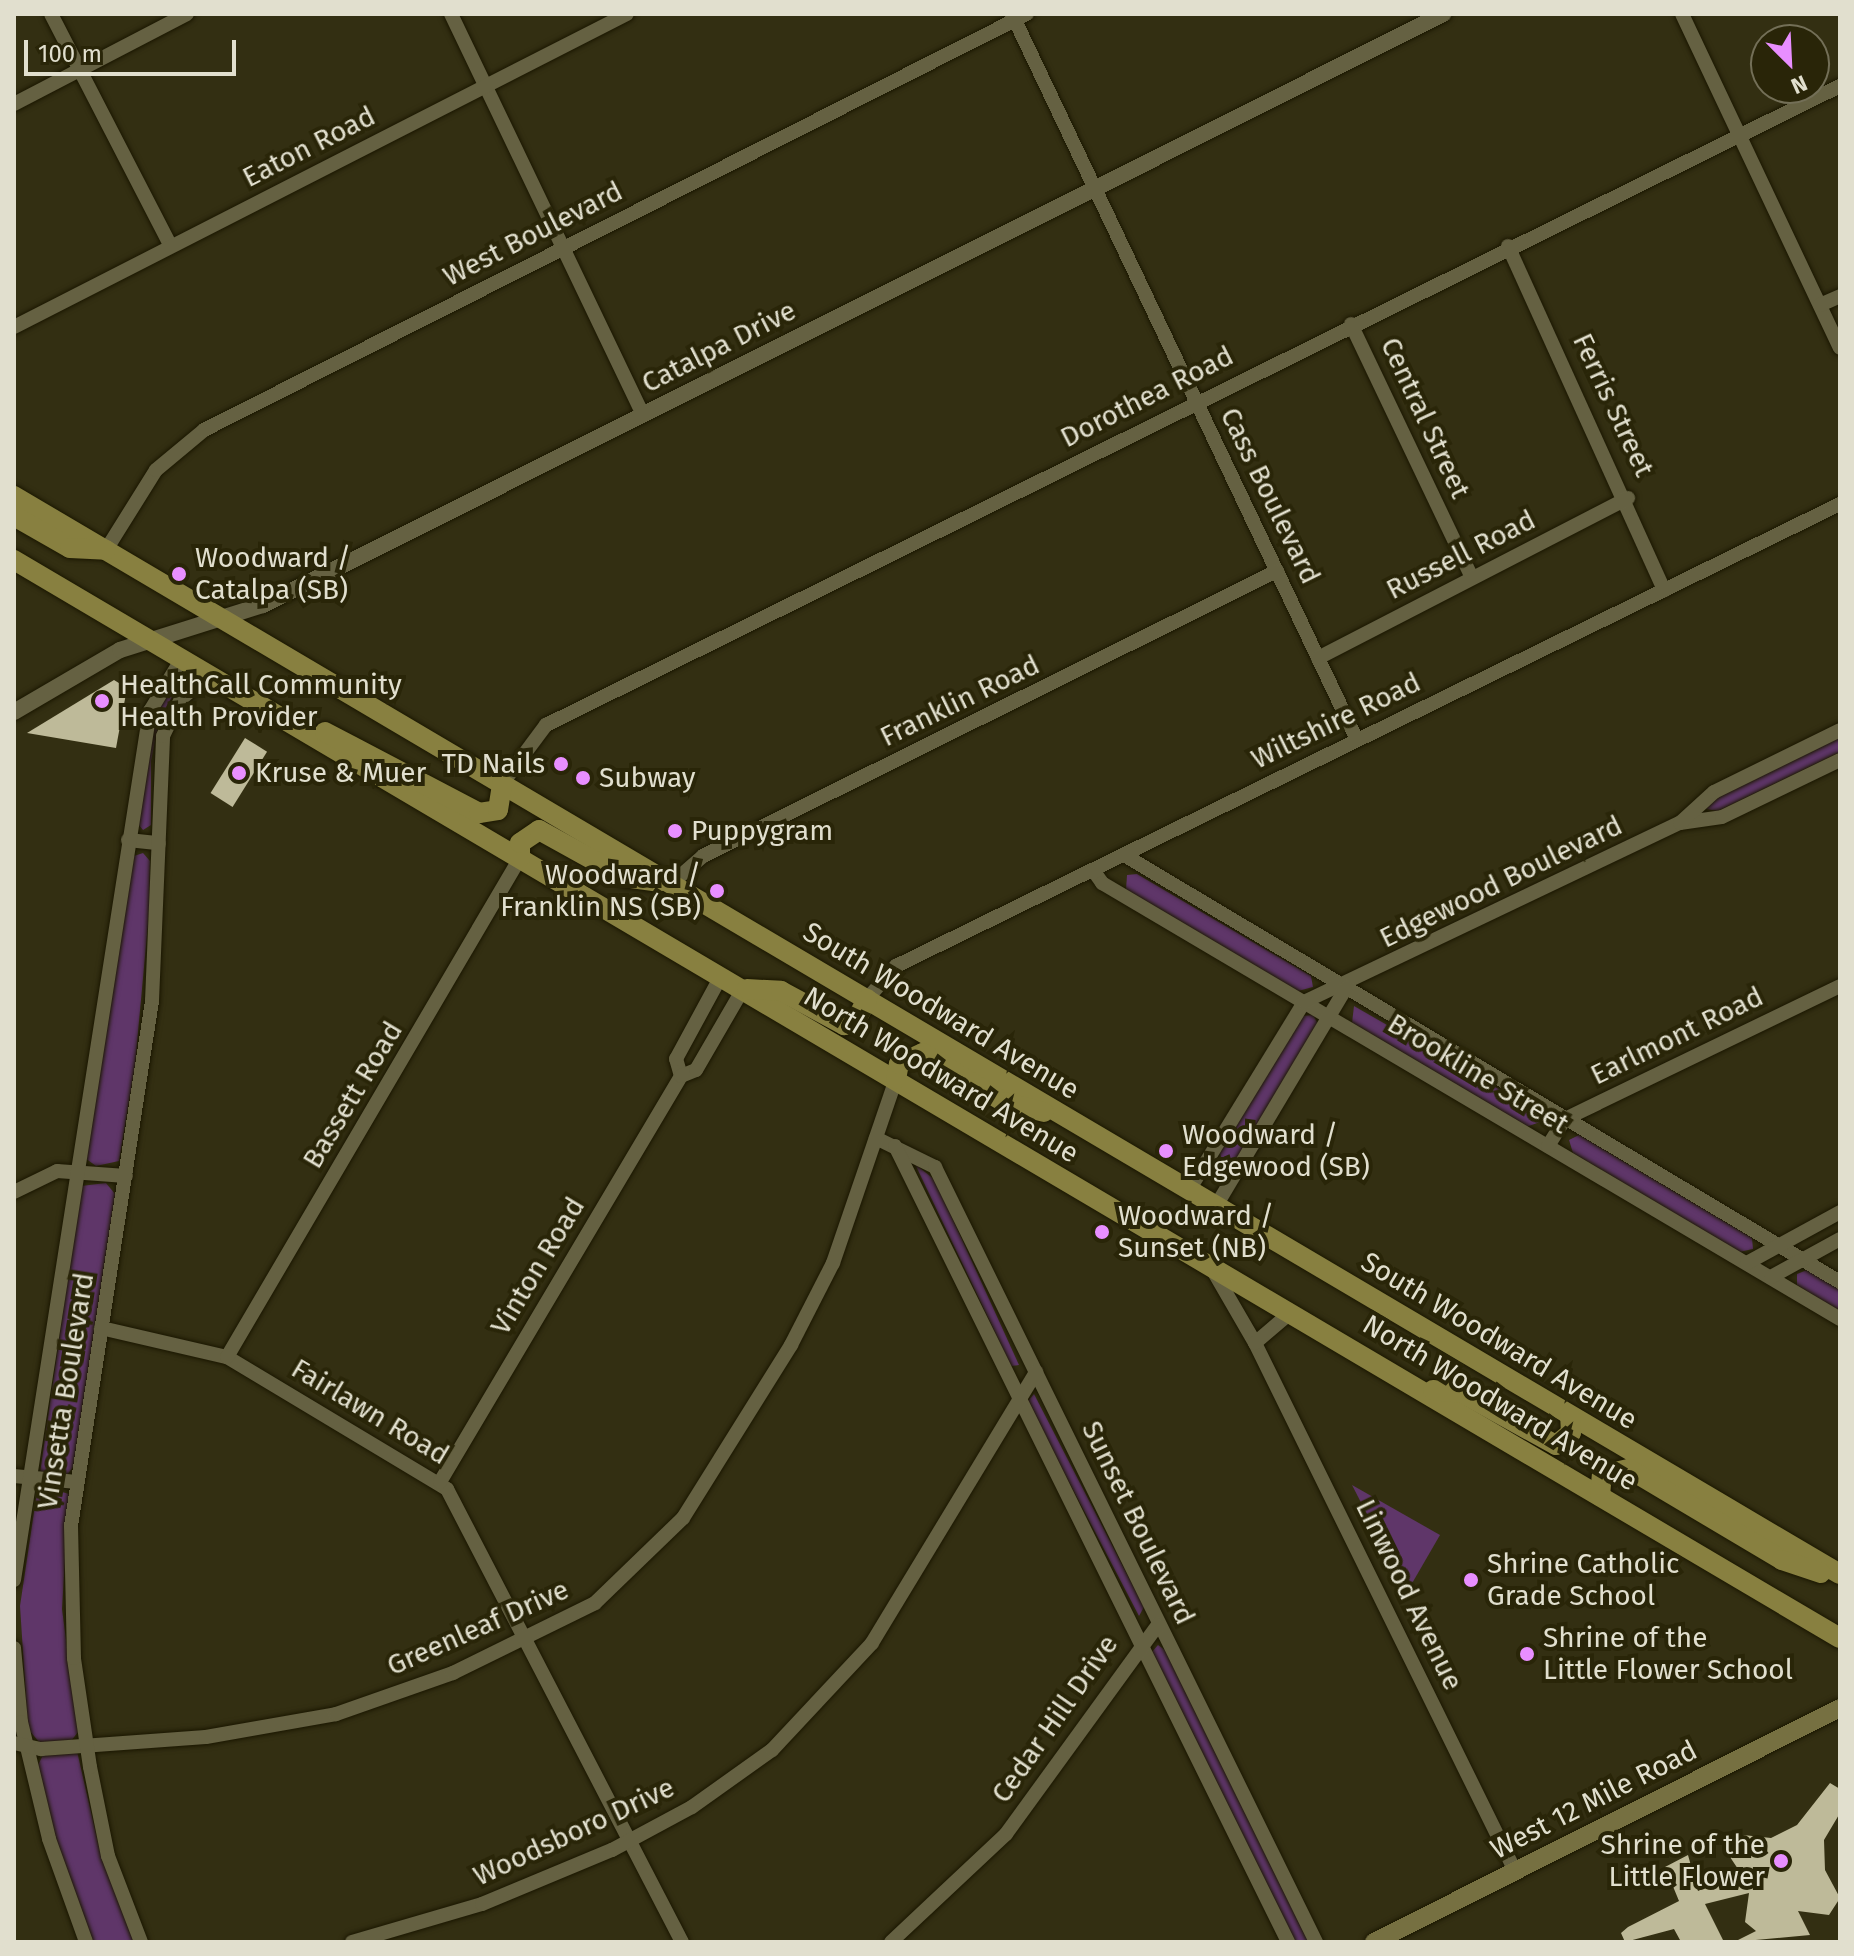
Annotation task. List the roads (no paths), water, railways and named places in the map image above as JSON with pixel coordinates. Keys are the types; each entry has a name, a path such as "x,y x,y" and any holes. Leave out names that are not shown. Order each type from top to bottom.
{"main road":[{"name":"South Woodward Avenue","path":"14,496 1840,1577"},
{"path":"14,516 70,548 106,550"},
{"name":"North Woodward Avenue","path":"14,560 295,722 1210,1267 1425,1389 1840,1638"},
{"path":"295,722 353,741 479,813 498,810 502,784"},
{"path":"520,858 520,843 539,830 624,877 671,884"},
{"path":"743,989 781,991 844,1025 855,1022 867,999"},
{"path":"896,1079 899,1064 923,1053 1004,1102 1064,1116"},
{"path":"1425,1389 1462,1393 1556,1445 1571,1433 1570,1416"},
{"path":"1600,1496 1602,1475 1629,1469 1782,1560 1840,1577"},
{"name":"West 12 Mile Road","path":"1374,1942 1840,1708"}],"street":[{"path":"51,14 171,246"},
{"path":"14,104 187,14"},
{"path":"451,14 643,414"},
{"name":"Eaton Road","path":"14,327 627,14"},
{"name":"Catalpa Drive","path":"14,712 120,650 223,619 643,414 1443,14"},
{"path":"1682,14 1840,348"},
{"name":"Cass Boulevard","path":"1018,16 1094,188 1357,740"},
{"name":"West Boulevard","path":"106,550 156,470 187,440 1018,16"},
{"name":"Dorothea Road","path":"502,784 546,725 1508,246 1840,86"},
{"name":"Ferris Street","path":"1508,246 1628,498 1664,590"},
{"path":"1820,305 1840,296"},
{"name":"Central Street","path":"1351,324 1472,578"},
{"name":"Russell Road","path":"1318,658 1628,498"},
{"name":"Wiltshire Road","path":"867,999 896,966 1840,504"},
{"name":"Franklin Road","path":"671,884 703,856 1277,571"},
{"name":"Vinsetta Boulevard","path":"14,1580 21,1476 76,1171 150,711 183,657"},
{"name":"Vinsetta Boulevard","path":"141,1942 108,1856 87,1744 71,1626 77,1482 152,1001 163,736 181,699 211,674"},
{"name":"Edgewood Boulevard","path":"1304,1002 1346,988 1680,823 1714,792 1840,730"},
{"name":"Edgewood Boulevard","path":"1680,823 1722,817 1840,760"},
{"path":"128,840 159,843"},
{"name":"Brookline Street","path":"1124,855 1840,1282"},
{"name":"Bassett Road","path":"227,1357 520,858"},
{"name":"Brookline Street","path":"1093,870 1102,883 1840,1319"},
{"name":"Vinton Road","path":"681,1076 676,1059 721,976"},
{"name":"Earlmont Road","path":"1565,1119 1840,986"},
{"path":"1216,1206 1346,988"},
{"name":"Vinton Road","path":"440,1482 681,1076 696,1070 743,989"},
{"path":"1189,1190 1304,1002"},
{"name":"Greenleaf Drive","path":"21,1745 206,1737 336,1714 530,1639 615,1588 698,1498 817,1297 896,1079"},
{"path":"1548,1146 1565,1119"},
{"name":"Sunset Boulevard","path":"876,1138 935,1167 1316,1942"},
{"name":"Sunset Boulevard","path":"895,1146 1288,1942"},
{"path":"14,1192 45,1174 76,1171 126,1176"},
{"path":"1747,1263 1840,1212"},
{"path":"1771,1277 1840,1239"},
{"name":"Linwood Avenue","path":"1210,1267 1255,1343 1515,1871"},
{"path":"1255,1343 1290,1313"},
{"name":"Fairlawn Road","path":"101,1328 227,1357 440,1482 458,1501 682,1942"},
{"name":"Woodsboro Drive","path":"352,1942 482,1904 631,1841 751,1767 836,1686 902,1600 1019,1394 1036,1372"},
{"path":"21,1476 77,1482"},
{"name":"Cedar Hill Drive","path":"891,1942 1015,1824 1140,1642 1158,1625"},
{"path":"14,1648 21,1745 62,1883 86,1942"}],"place":[{"name":"Woodward / Catalpa (SB)","path":"179,574"},
{"name":"HealthCall Community Health Provider","path":"102,701"},
{"name":"TD Nails","path":"561,764"},
{"name":"Kruse & Muer","path":"239,773"},
{"name":"Subway","path":"583,778"},
{"name":"Puppygram","path":"675,831"},
{"name":"Woodward / Franklin NS (SB)","path":"717,891"},
{"name":"Woodward / Edgewood (SB)","path":"1166,1151"},
{"name":"Woodward / Sunset (NB)","path":"1102,1232"},
{"name":"Shrine Catholic Grade School","path":"1471,1580"},
{"name":"Shrine of the Little Flower School","path":"1527,1654"},
{"name":"Shrine of the Little Flower","path":"1781,1861"}]}
